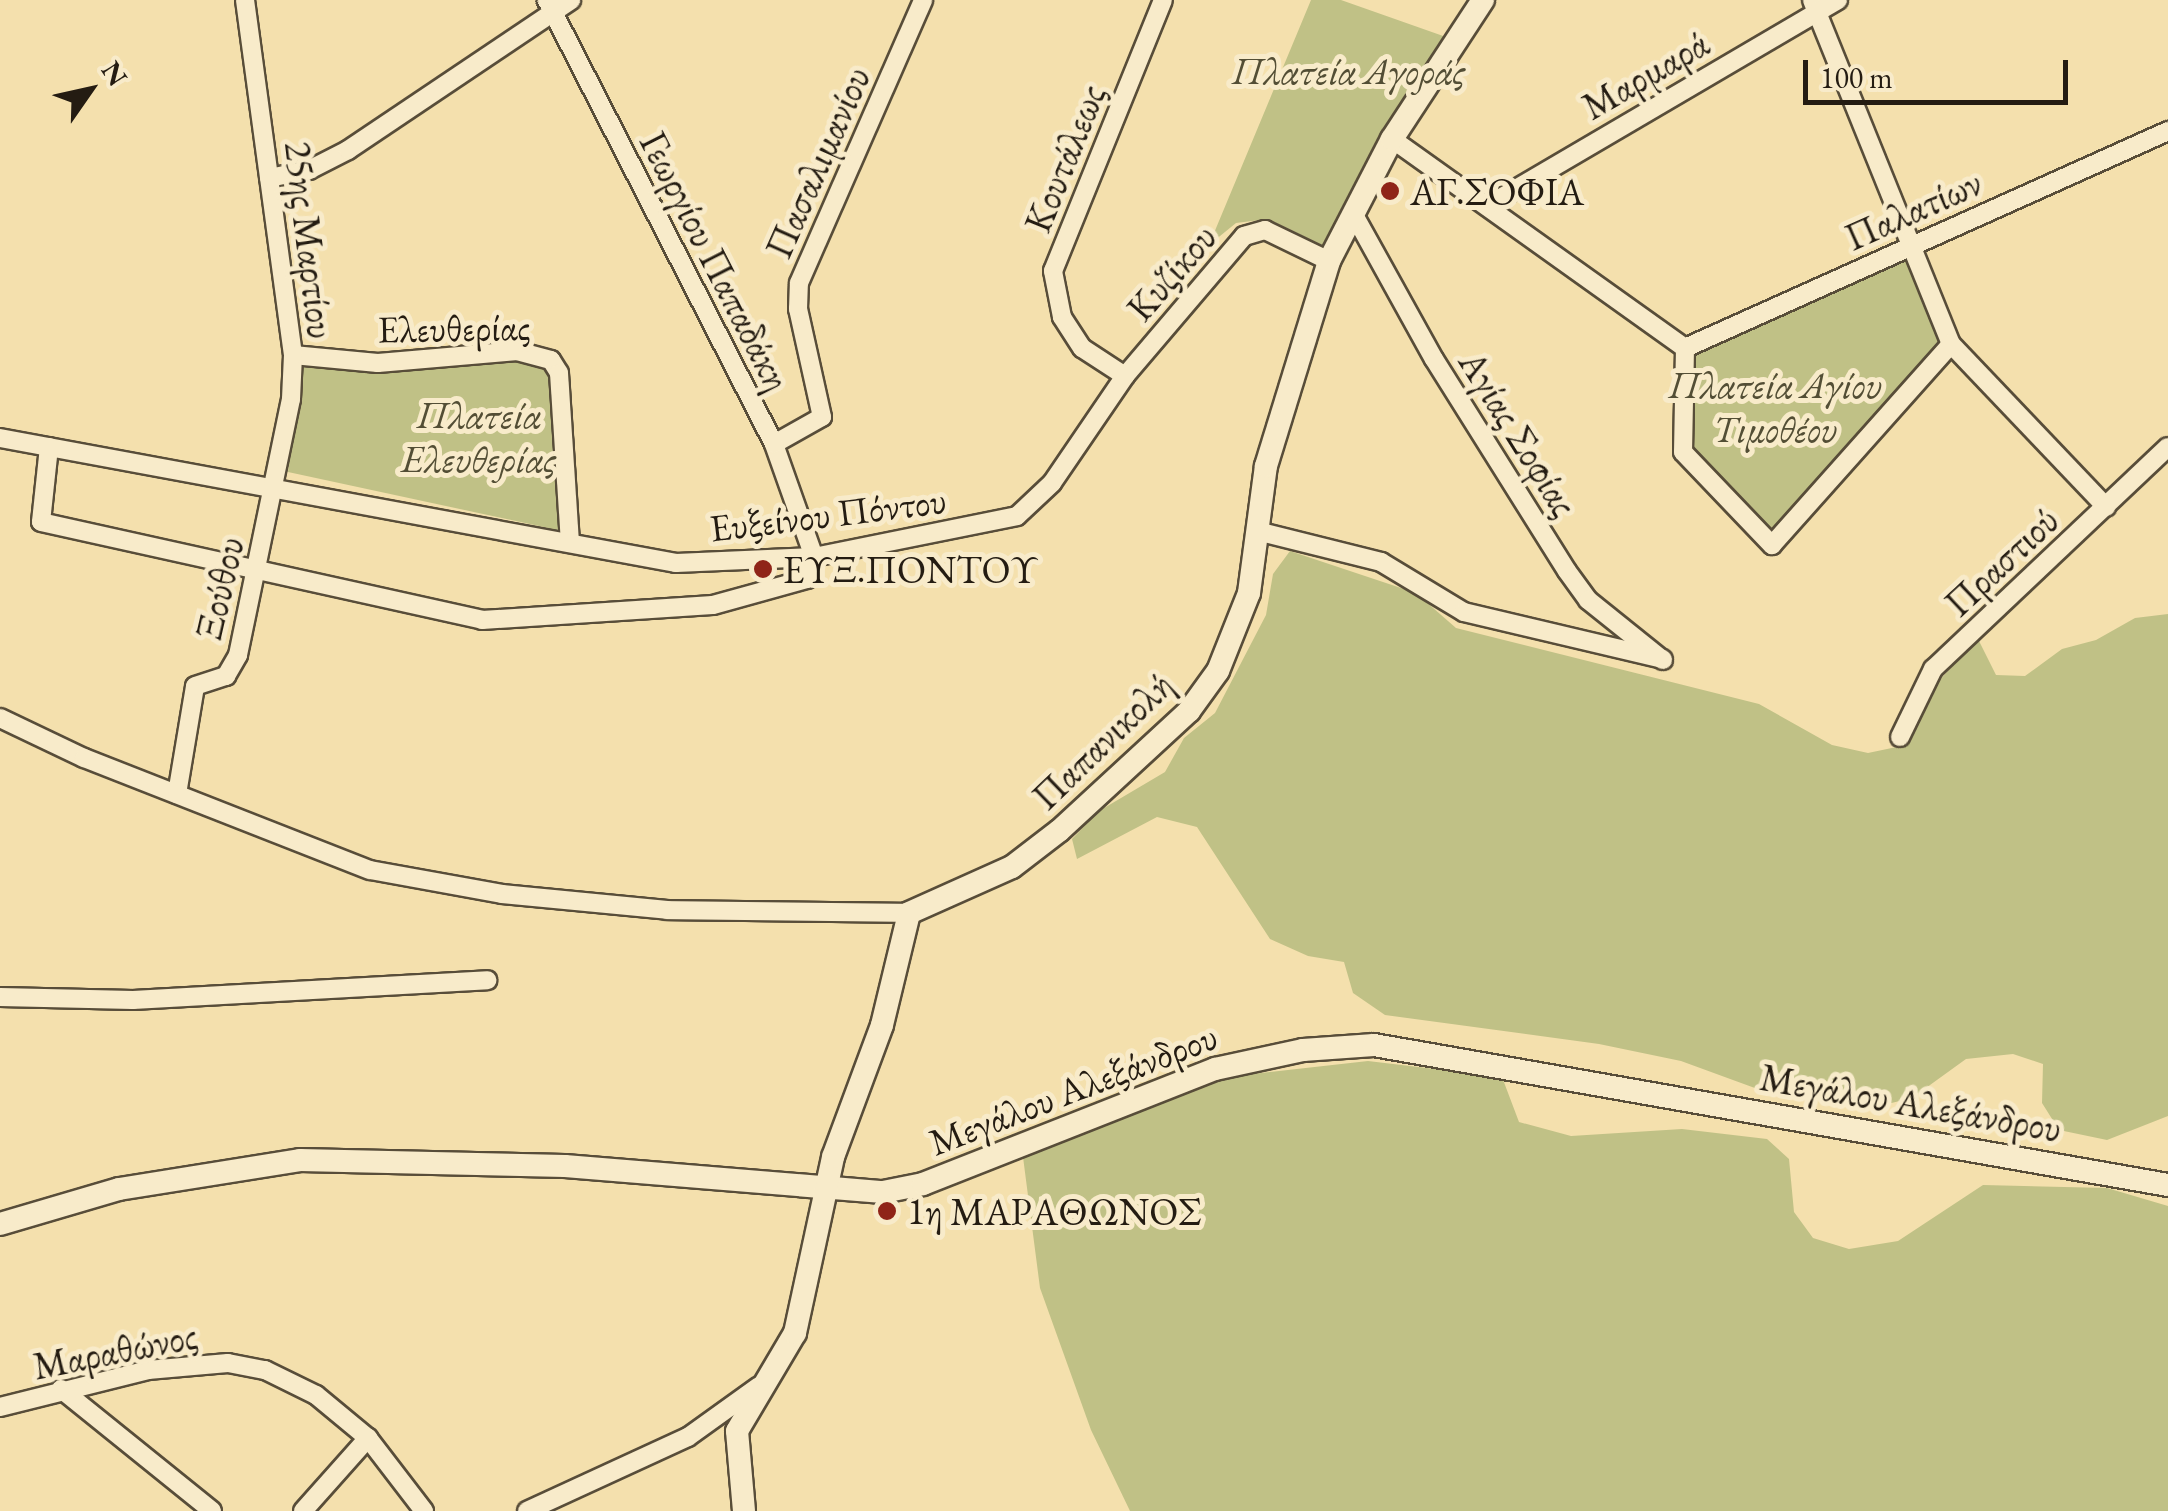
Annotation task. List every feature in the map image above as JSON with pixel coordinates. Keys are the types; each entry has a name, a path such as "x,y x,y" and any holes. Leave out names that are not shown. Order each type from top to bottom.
{"street":[{"name":"25ης Μαρτίου","path":"246,0 294,355 275,488"},
{"path":"270,178 309,170 348,150 550,6 571,0"},
{"name":"Πασαλιμανίου","path":"774,444 822,417 798,309 799,283 923,0"},
{"name":"Κουτάλεως","path":"1125,376 1082,348 1062,317 1053,272 1163,0"},
{"name":"Παπανικολή","path":"909,913 1012,867 1103,794 1189,711 1234,639 1261,532 1266,466 1329,262 1392,138 1482,0"},
{"name":"Μαρμαρά","path":"1487,206 1814,5 1838,0"},
{"path":"1814,5 1951,344 2106,507"},
{"name":"Γεωργίου Παπαδάκη","path":"550,6 774,444 814,557"},
{"name":"Παλατίων","path":"1685,348 2168,131"},
{"path":"1392,138 1685,348 1683,452 1772,545 1951,344"},
{"name":"Αγίας Σοφίας","path":"1261,532 1381,562 1464,612 1663,660 1588,600 1567,571 1434,359 1353,213"},
{"name":"Κυζίκου","path":"1125,376 1255,229 1329,262"},
{"name":"Ελευθερίας","path":"294,355 378,363 517,351 551,360 559,373 570,541"},
{"name":"Ευξείνου Πόντου","path":"0,438 676,563 814,557 1017,516 1052,483 1125,376"},
{"path":"49,447 40,522 482,620 713,605 807,579 814,557"},
{"name":"Πραστιού","path":"1900,736 1926,677 2168,447"},
{"name":"Ξούθου","path":"177,794 192,691 201,679 218,679 234,666 275,488"},
{"path":"0,718 353,866 502,894 746,914 909,913 882,1025 826,1192 795,1333 737,1431 744,1511"},
{"path":"0,997 133,1000 487,980"},
{"name":"Μεγάλου Αλεξάνδρου","path":"0,1224 120,1189 300,1160 565,1166 826,1192 883,1192 923,1184 1148,1092 1239,1062 1374,1044 2168,1185"},
{"name":"Μαραθώνος","path":"0,1407 148,1370 228,1363 265,1370 316,1395 368,1438 424,1511"},
{"path":"527,1511 688,1438 770,1377"},
{"path":"61,1389 212,1511"},
{"path":"303,1511 368,1438"}],"green space":[{"name":"Πλατεία Αγοράς","path":"1311,0 1341,0 1446,37 1324,246 1268,219 1236,223 1209,245"},
{"name":"Πλατεία Αγίου Τιμοθέου","path":"1907,255 1944,342 1773,534 1690,448 1693,353"},
{"name":"Πλατεία Ελευθερίας","path":"524,357 551,374 562,531 288,472 300,362"},
{"path":"1290,551 1416,593 1456,628 1759,704 1832,745 1868,753 1906,745 1920,701 1978,639 1996,675 2025,676 2062,649 2096,640 2135,618 2168,614 2168,1116 2107,1140 2059,1130 2042,1103 2043,1064 2013,1054 1966,1059 1912,1098 1875,1107 1763,1091 1681,1061 1599,1044 1385,1015 1353,993 1344,962 1308,956 1270,939 1197,827 1157,817 1077,859 1072,839 1099,811 1165,772 1184,738 1215,713 1266,615 1273,574"},
{"path":"1368,1061 1502,1077 1519,1122 1571,1136 1682,1129 1767,1139 1789,1159 1794,1212 1813,1238 1849,1249 1898,1241 1983,1185 2107,1188 2168,1206 2168,1511 1130,1511 1091,1430 1040,1288 1023,1157 1152,1100 1226,1077"}],"place":[{"name":"ΑΓ.ΣΟΦΙΑ","path":"1390,191"},
{"name":"ΕΥΞ.ΠΟΝΤΟΥ","path":"763,569"},
{"name":"1η ΜΑΡΑΘΩΝΟΣ","path":"887,1211"}]}
